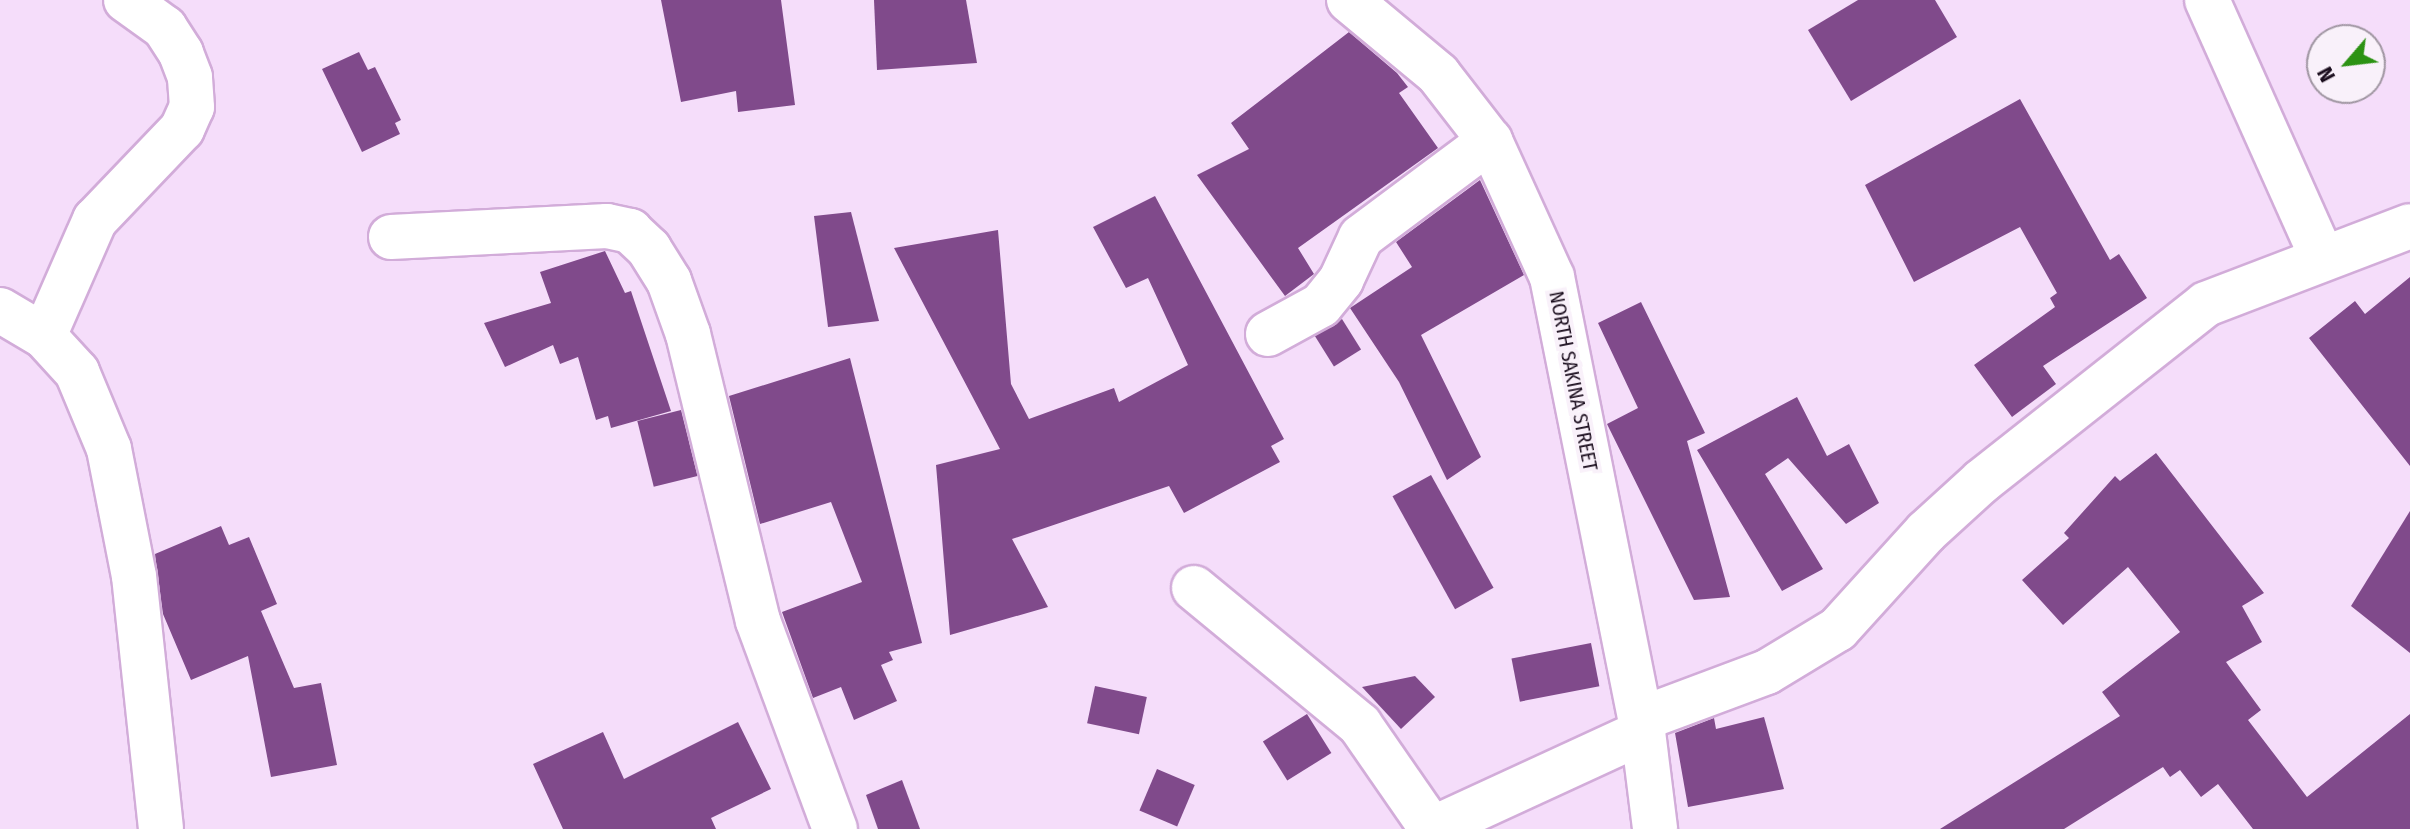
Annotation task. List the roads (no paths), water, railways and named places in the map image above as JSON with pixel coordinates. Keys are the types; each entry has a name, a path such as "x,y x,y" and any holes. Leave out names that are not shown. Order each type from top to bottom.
{"street":[{"path":"44,336 95,220 182,129 192,107 190,77 181,53 165,28 126,0"},
{"name":"NORTH SAKINA STREET","path":"1349,0 1438,74 1490,141 1552,277 1642,726 1655,829"},
{"path":"2207,0 2322,257"},
{"path":"1268,334 1321,305 1341,280 1361,237 1490,141"},
{"path":"391,237 607,226 630,231 649,249 669,281 688,334 758,621 835,829"},
{"path":"1194,588 1360,725 1432,829 1642,726 1805,653 1838,629 1926,532 1982,481 2206,304 2322,257 2410,226"},
{"path":"0,310 44,336 77,372 109,449 134,576 161,829"}]}
